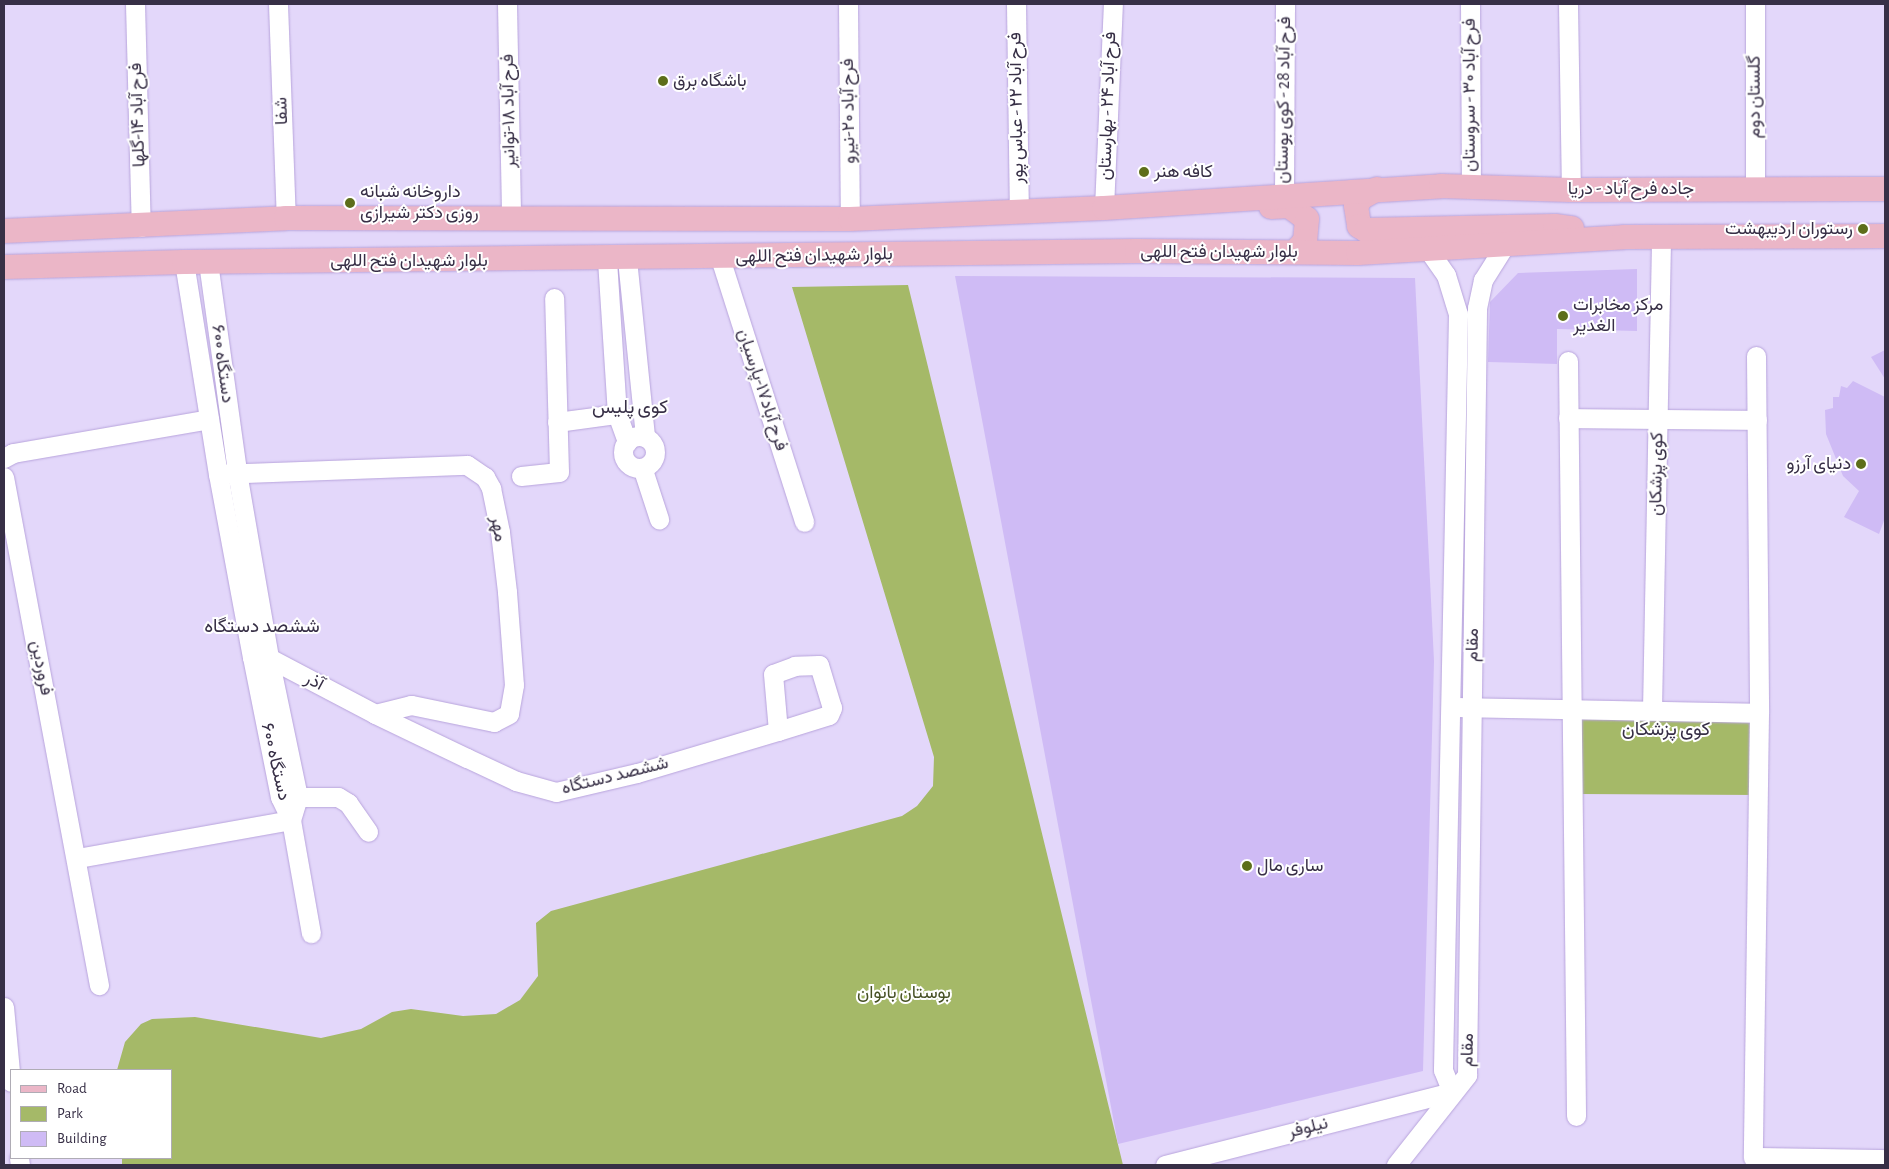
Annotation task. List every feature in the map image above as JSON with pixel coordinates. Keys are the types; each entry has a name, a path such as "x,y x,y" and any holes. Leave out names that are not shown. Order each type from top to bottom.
{"main road":[{"name":"جاده فرح آباد - دریا","path":"1377,189 1471,186 1571,190 1885,189"},
{"name":"بلوار شهیدان فتح اللهی","path":"4,231 141,227 286,218 511,219 719,216 850,219 1019,213 1165,205 1377,189"},
{"path":"1377,189 1361,198 1356,206 1359,226 1366,230 1555,226 1624,237 1885,236"},
{"path":"1165,205 1185,210 1289,206 1307,219 1305,241 1295,252"},
{"name":"بلوار شهیدان فتح اللهی","path":"4,267 184,262 720,258 1137,251 1295,252 1505,245 1624,237"}],"street":[{"name":"فرح آباد ۱۴-گلها","path":"135,4 141,227"},
{"name":"شفا","path":"278,4 286,218"},
{"name":"فرح آباد ۱۸-توانیر","path":"507,4 511,219"},
{"name":"فرح آباد ۲۰-نیرو","path":"848,4 850,219"},
{"name":"فرح آباد ۲۲ - عباس پور","path":"1016,4 1019,213"},
{"name":"فرح آباد ۲۴ - بهارستان","path":"1104,208 1113,4"},
{"name":"فرح آباد 28 - کوی بوستان","path":"1284,197 1286,4"},
{"name":"فرح آباد ۳۰ - سروستان","path":"1470,4 1471,186"},
{"path":"1568,4 1571,190"},
{"name":"گلستان دوم","path":"1755,4 1755,190"},
{"name":"کوی پزشکان","path":"1652,710 1660,237"},
{"name":"مقام","path":"1427,248 1446,275 1458,314 1452,707 1443,1070 1452,1092 1467,1076 1477,308 1483,280 1505,245"},
{"name":"فرح آباد۱۷-پارسیان","path":"720,258 804,522"},
{"path":"617,259 617,414 636,439"},
{"path":"617,259 636,439"},
{"name":"۶۰۰ دستگاه","path":"184,262 218,474 260,658 289,797 291,820 310,933"},
{"name":"۶۰۰ دستگاه","path":"208,262 238,472 260,658"},
{"path":"521,476 558,472 554,298"},
{"path":"1756,356 1759,713 1753,1157 1885,1159"},
{"path":"1568,361 1576,1116"},
{"path":"557,422 617,414"},
{"path":"1568,418 1757,420"},
{"path":"4,458 13,453 209,419"},
{"path":"636,439 651,439 656,448 654,457 643,470 630,466 621,454 636,439"},
{"name":"مهر","path":"218,474 467,465 478,469 491,488 508,602 514,685 509,714 494,722 411,705 374,714"},
{"path":"643,470 659,519"},
{"name":"فروردین","path":"4,477 78,858 99,985"},
{"name":"آذر","path":"260,658 374,714"},
{"path":"1452,707 1759,713"},
{"name":"ششصد دستگاه","path":"374,714 516,781 556,792 589,787 778,731"},
{"path":"289,797 338,797 348,803 368,832"},
{"path":"78,858 291,820"},
{"path":"4,1007 10,1071"},
{"path":"1396,1165 1437,1118 1452,1092"},
{"name":"نیلوفر","path":"1165,1165 1452,1092"}],"green space":[{"name":"بوستان بانوان","path":"908,285 1123,1165 122,1165 122,1159 172,1159 172,1069 117,1069 125,1042 141,1024 152,1019 195,1017 321,1038 361,1029 392,1012 411,1009 463,1016 496,1014 520,1000 538,976 536,923 551,911 902,816 917,806 933,786 934,757 792,287"},
{"path":"1578,709 1759,713 1758,795 1579,794"}],"building":[{"name":"مرکز مخابرات الغدیر","path":"1637,269 1637,331 1557,329 1557,364 1488,362 1490,302 1518,273"},
{"name":"ساری مال","path":"955,276 1415,278 1434,661 1423,1071 1118,1144"},
{"path":"1885,350 1885,379 1871,357"},
{"name":"دنیای آرزو","path":"1853,381 1885,397 1885,518 1879,534 1844,517 1859,491 1843,476 1826,434 1825,410 1833,408 1833,397 1839,397 1841,386 1847,388"}],"place":[{"name":"باشگاه برق","path":"663,81"},
{"name":"کافه هنر","path":"1144,172"},
{"name":"داروخانه شبانه روزی دکتر شیرازی","path":"350,203"},
{"name":"رستوران اردیبهشت","path":"1863,229"},
{"name":"مرکز مخابرات الغدیر","path":"1563,316"},
{"name":"دنیای آرزو","path":"1861,464"},
{"name":"ساری مال","path":"1247,866"}],"district":[{"name":"کوی پلیس","path":"630,408"},
{"name":"ششصد دستگاه","path":"262,627"},
{"name":"کوی پزشکان","path":"1666,730"}]}
